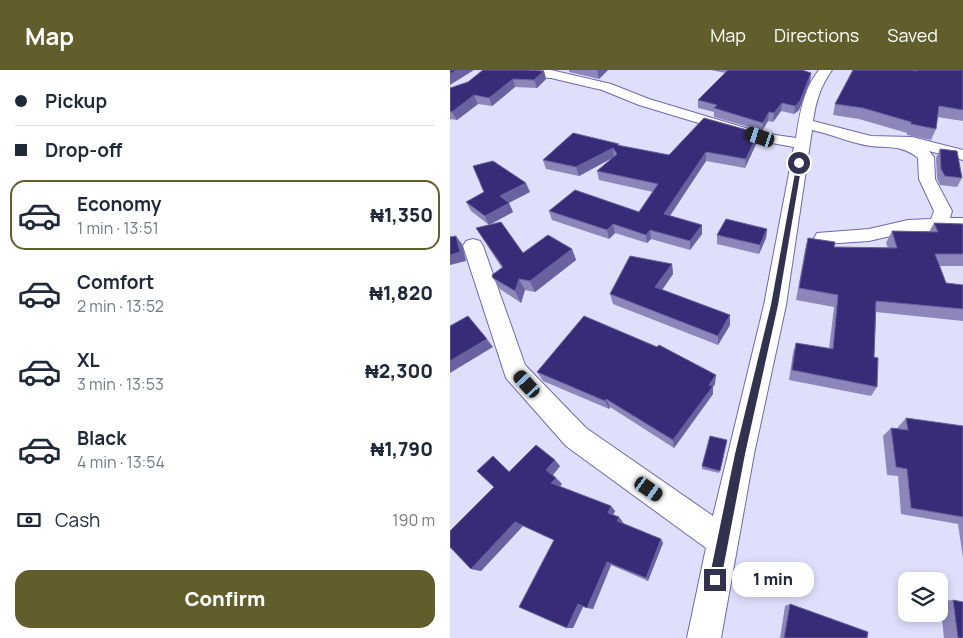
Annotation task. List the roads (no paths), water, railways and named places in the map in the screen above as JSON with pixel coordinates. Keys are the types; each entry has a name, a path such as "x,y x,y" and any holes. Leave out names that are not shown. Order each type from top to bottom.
{"street":[{"path":"494,70 552,74 606,87 644,102 760,137 804,134 830,129 870,141 912,142 963,155"},
{"path":"704,638 740,454 775,305 810,98 817,80 826,70"},
{"path":"888,141 918,150 926,157 927,179 943,211 939,225"},
{"path":"824,238 869,235 908,226 963,224"},
{"path":"473,246 515,371 576,437 723,542"}]}
